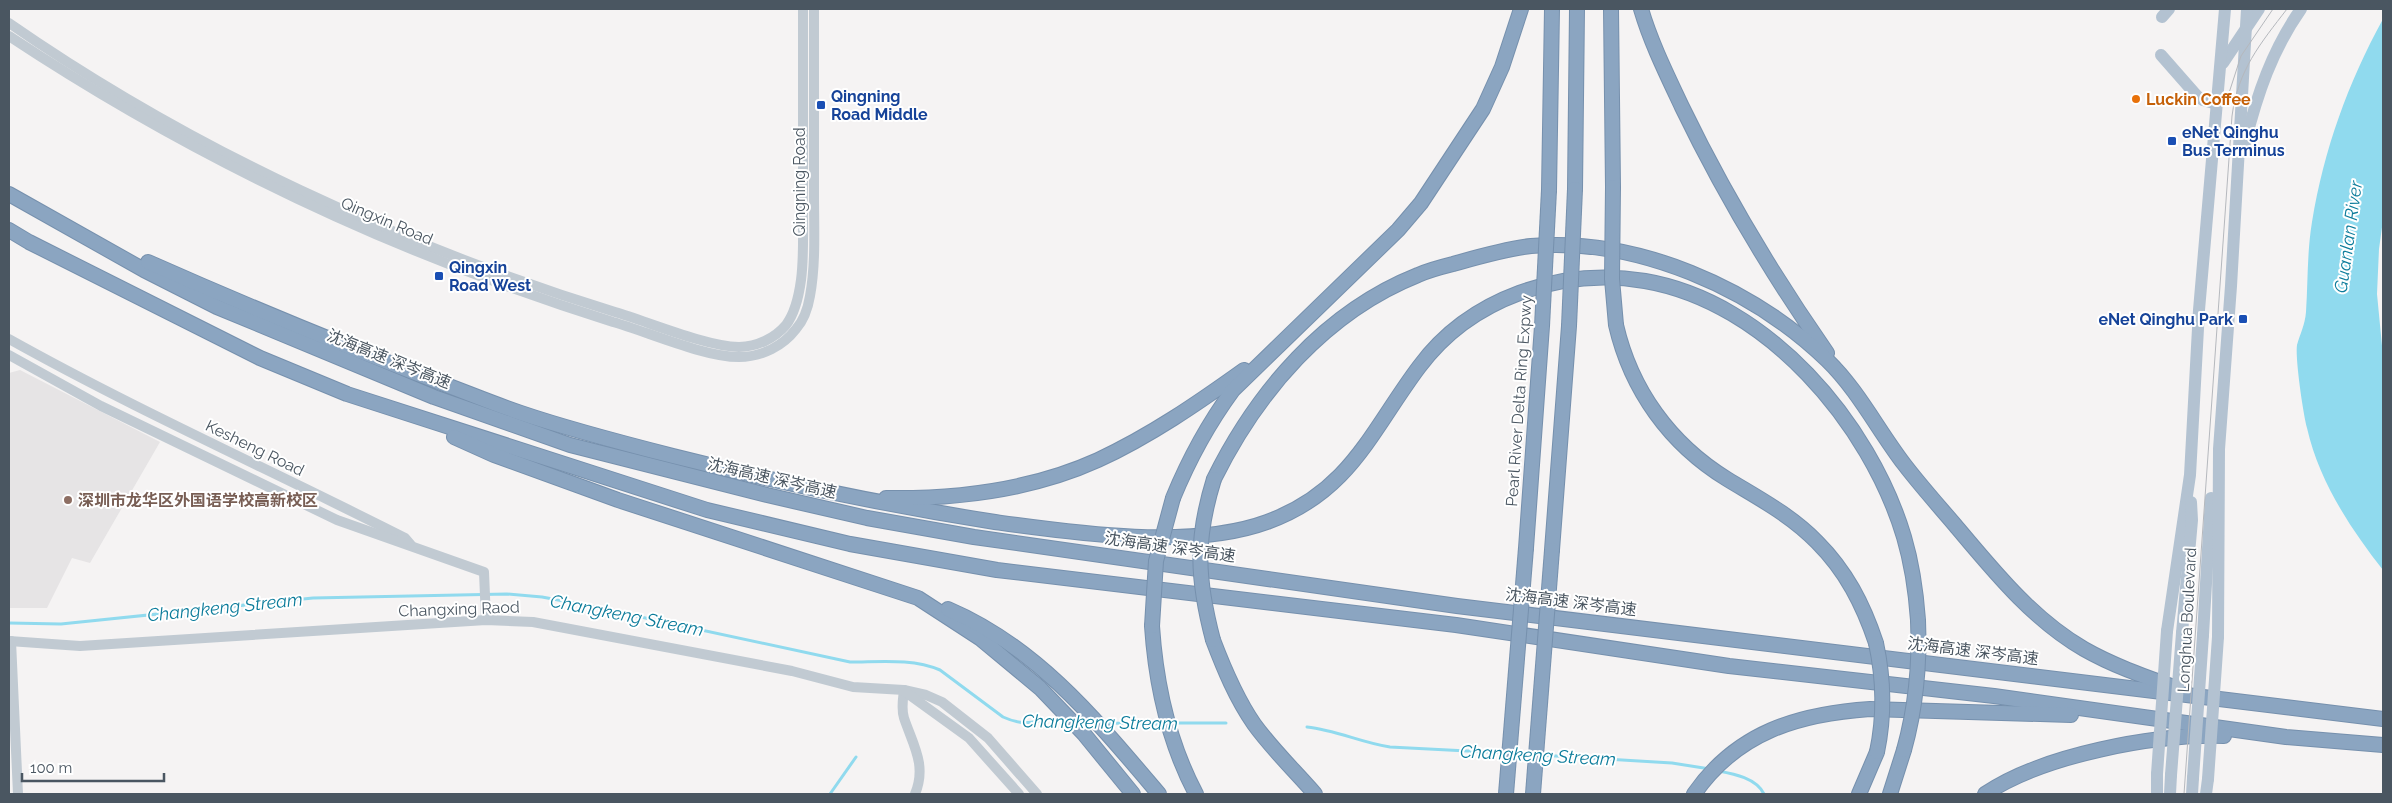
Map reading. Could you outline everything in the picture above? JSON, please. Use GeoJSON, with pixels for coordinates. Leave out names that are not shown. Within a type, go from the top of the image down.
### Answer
{"type":"FeatureCollection","features":[{"type":"Feature","properties":{"kind":"highway"},"geometry":{"type":"LineString","coordinates":[[1196,794],[1171,738],[1161,703],[1154,666],[1152,626],[1156,561],[1173,498],[1191,455],[1211,420],[1233,390],[1280,342],[1398,230],[1421,203],[1483,109],[1494,87],[1521,9]]}},
{"type":"Feature","properties":{"kind":"highway","name":"Pearl River Delta Ring Expwy"},"geometry":{"type":"LineString","coordinates":[[1506,794],[1542,326],[1549,190],[1552,9]]}},
{"type":"Feature","properties":{"kind":"highway"},"geometry":{"type":"LineString","coordinates":[[1533,794],[1569,326],[1575,189],[1577,9]]}},
{"type":"Feature","properties":{"kind":"highway"},"geometry":{"type":"LineString","coordinates":[[1611,9],[1612,279],[1616,325],[1636,384],[1656,415],[1687,450],[1706,466],[1794,521],[1817,541],[1851,583],[1866,613],[1876,643],[1881,664],[1884,701],[1877,752],[1858,794]]}},
{"type":"Feature","properties":{"kind":"highway"},"geometry":{"type":"LineString","coordinates":[[1641,9],[1650,39],[1732,205],[1793,304],[1904,465],[1976,550],[2020,599],[2055,629],[2083,648],[2128,671],[2175,688],[2238,701]]}},
{"type":"Feature","properties":{"kind":"highway","name":"沈海高速 深岑高速"},"geometry":{"type":"LineString","coordinates":[[9,194],[144,270],[218,306],[371,372],[505,424],[570,445],[670,472],[849,514],[974,537],[1457,606],[2377,718]]}},
{"type":"Feature","properties":{"kind":"highway"},"geometry":{"type":"LineString","coordinates":[[57,222],[260,312],[517,412],[591,435],[824,492],[902,508],[1043,529],[1164,536],[1215,535],[1240,531],[1291,513],[1332,485],[1363,452],[1403,390],[1434,348],[1454,329],[1480,311],[1508,297],[1562,281],[1619,278],[1669,286],[1693,295],[1749,325],[1782,350],[1810,377],[1842,415],[1868,456],[1896,514],[1911,563],[1918,620],[1919,673],[1911,725],[1890,794]]}},
{"type":"Feature","properties":{"kind":"highway"},"geometry":{"type":"LineString","coordinates":[[9,230],[29,242],[260,358],[538,472],[710,531],[918,598],[975,621],[1005,638],[1038,663],[1083,708],[1159,794]]}},
{"type":"Feature","properties":{"kind":"highway"},"geometry":{"type":"LineString","coordinates":[[1315,794],[1266,738],[1246,711],[1212,640],[1204,609],[1200,577],[1203,513],[1214,479],[1233,440],[1263,398],[1297,355],[1362,303],[1418,275],[1476,257],[1531,246],[1584,246],[1628,254],[1683,268],[1735,293],[1786,326],[1829,362],[1860,401]]}},
{"type":"Feature","properties":{"kind":"highway"},"geometry":{"type":"LineString","coordinates":[[824,492],[872,498],[923,499],[992,491],[1043,480],[1097,460],[1148,434],[1213,392],[1280,342]]}},
{"type":"Feature","properties":{"kind":"highway"},"geometry":{"type":"LineString","coordinates":[[346,394],[707,510],[850,544],[997,570],[1456,625],[1729,666],[1994,696],[2286,737],[2379,745]]}},
{"type":"Feature","properties":{"kind":"highway"},"geometry":{"type":"LineString","coordinates":[[918,598],[981,639],[1010,661],[1084,734],[1132,794]]}},
{"type":"Feature","properties":{"kind":"highway"},"geometry":{"type":"LineString","coordinates":[[1694,794],[1705,778],[1723,759],[1745,743],[1775,728],[1806,718],[1837,712],[1926,709],[2139,717]]}},
{"type":"Feature","properties":{"kind":"highway"},"geometry":{"type":"LineString","coordinates":[[1985,794],[2004,781],[2069,757],[2137,742],[2219,735],[2286,737]]}},
{"type":"Feature","properties":{"kind":"main road"},"geometry":{"type":"LineString","coordinates":[[2221,65],[2225,9]]}},
{"type":"Feature","properties":{"kind":"main road"},"geometry":{"type":"LineString","coordinates":[[2246,27],[2247,9]]}},
{"type":"Feature","properties":{"kind":"main road","name":"Longhua Boulevard"},"geometry":{"type":"LineString","coordinates":[[2156,794],[2167,631],[2190,475],[2200,310],[2221,65],[2259,9]]}},
{"type":"Feature","properties":{"kind":"main road","name":"Longhua Boulevard"},"geometry":{"type":"LineString","coordinates":[[2238,185],[2245,144],[2258,96],[2277,48],[2300,9]]}},
{"type":"Feature","properties":{"kind":"main road","name":"Longhua Boulevard"},"geometry":{"type":"LineString","coordinates":[[2206,794],[2218,637],[2219,449],[2238,185],[2246,27]]}},
{"type":"Feature","properties":{"kind":"main road"},"geometry":{"type":"LineString","coordinates":[[2161,55],[2197,96],[2217,104]]}},
{"type":"Feature","properties":{"kind":"main road","name":"Longhua Boulevard"},"geometry":{"type":"LineString","coordinates":[[2192,794],[2211,489],[2219,449]]}},
{"type":"Feature","properties":{"kind":"main road","name":"Longhua Boulevard"},"geometry":{"type":"LineString","coordinates":[[2170,794],[2192,520],[2190,475]]}},
{"type":"Feature","properties":{"kind":"street","name":"Qingning Road"},"geometry":{"type":"LineString","coordinates":[[777,333],[786,324],[792,313],[801,278],[803,9]]}},
{"type":"Feature","properties":{"kind":"street","name":"Qingning Road"},"geometry":{"type":"LineString","coordinates":[[780,344],[799,326],[805,314],[812,282],[814,9]]}},
{"type":"Feature","properties":{"kind":"street","name":"Qingxin Road"},"geometry":{"type":"LineString","coordinates":[[9,23],[97,79],[237,158],[317,196],[425,243],[558,294],[724,346],[738,347],[758,344],[777,333]]}},
{"type":"Feature","properties":{"kind":"street","name":"Qingxin Road"},"geometry":{"type":"LineString","coordinates":[[9,36],[92,88],[232,167],[386,238],[465,270],[554,303],[722,356],[750,357],[780,344]]}},
{"type":"Feature","properties":{"kind":"street","name":"Kesheng Road"},"geometry":{"type":"LineString","coordinates":[[10,342],[108,393],[370,520],[404,538],[412,545]]}},
{"type":"Feature","properties":{"kind":"street","name":"Kesheng Road"},"geometry":{"type":"LineString","coordinates":[[9,356],[101,406],[328,516],[403,545],[412,545]]}},
{"type":"Feature","properties":{"kind":"street"},"geometry":{"type":"LineString","coordinates":[[412,545],[484,572],[486,620]]}},
{"type":"Feature","properties":{"kind":"street","name":"Changxing Raod"},"geometry":{"type":"LineString","coordinates":[[10,641],[80,646],[486,620],[533,622],[799,673],[853,687],[904,690]]}},
{"type":"Feature","properties":{"kind":"street"},"geometry":{"type":"LineString","coordinates":[[10,641],[18,794]]}},
{"type":"Feature","properties":{"kind":"street"},"geometry":{"type":"LineString","coordinates":[[904,690],[904,718],[920,757],[921,775],[915,794]]}},
{"type":"Feature","properties":{"kind":"street"},"geometry":{"type":"LineString","coordinates":[[904,690],[969,738],[1019,794]]}},
{"type":"Feature","properties":{"kind":"street"},"geometry":{"type":"LineString","coordinates":[[904,690],[926,695],[942,702],[966,719],[993,742],[1037,794]]}},
{"type":"Feature","properties":{"kind":"shaded area","name":"深圳市龙华区外国语学校高新校区"},"geometry":{"type":"Polygon","coordinates":[[[20,370],[160,442],[90,563],[72,558],[47,608],[9,608],[9,373],[20,370]]]}},
{"type":"Feature","properties":{"kind":"water","name":"Guanlan River"},"geometry":{"type":"Polygon","coordinates":[[[2383,19],[2383,220],[2379,249],[2377,294],[2383,356],[2383,570],[2348,521],[2319,467],[2305,421],[2297,361],[2297,345],[2304,325],[2310,233],[2323,168],[2348,92],[2383,19]]]}},
{"type":"Feature","properties":{"kind":"waterway","name":"Changkeng Stream"},"geometry":{"type":"LineString","coordinates":[[9,623],[61,624],[313,598],[507,594],[542,597],[850,662],[907,662],[929,666],[940,670],[1003,717],[1027,723],[1063,718]]}},
{"type":"Feature","properties":{"kind":"waterway","name":"Changkeng Stream"},"geometry":{"type":"LineString","coordinates":[[1104,723],[1165,724]]}},
{"type":"Feature","properties":{"kind":"waterway","name":"Changkeng Stream"},"geometry":{"type":"LineString","coordinates":[[1171,723],[1226,723]]}},
{"type":"Feature","properties":{"kind":"waterway","name":"Changkeng Stream"},"geometry":{"type":"LineString","coordinates":[[1307,727],[1390,747],[1506,753]]}},
{"type":"Feature","properties":{"kind":"waterway","name":"Changkeng Stream"},"geometry":{"type":"LineString","coordinates":[[1514,754],[1533,755]]}},
{"type":"Feature","properties":{"kind":"waterway","name":"Changkeng Stream"},"geometry":{"type":"LineString","coordinates":[[1539,755],[1672,763],[1710,769]]}},
{"type":"Feature","properties":{"kind":"waterway"},"geometry":{"type":"LineString","coordinates":[[830,794],[856,757]]}},
{"type":"Feature","properties":{"kind":"waterway","name":"Changkeng Stream"},"geometry":{"type":"LineString","coordinates":[[1718,771],[1750,780],[1764,794]]}},
{"type":"Feature","properties":{"kind":"tram line"},"geometry":{"type":"LineString","coordinates":[[2228,96],[2241,56],[2273,9]]}},
{"type":"Feature","properties":{"kind":"tram line"},"geometry":{"type":"LineString","coordinates":[[2184,794],[2232,116],[2239,85],[2245,71],[2259,46],[2287,9]]}},
{"type":"Feature","properties":{"kind":"place","name":"Luckin Coffee"},"geometry":{"type":"Point","coordinates":[2136,99]}},
{"type":"Feature","properties":{"kind":"place","name":"Qingning Road Middle"},"geometry":{"type":"Point","coordinates":[821,105]}},
{"type":"Feature","properties":{"kind":"place","name":"eNet Qinghu Bus Terminus"},"geometry":{"type":"Point","coordinates":[2172,141]}},
{"type":"Feature","properties":{"kind":"place","name":"Qingxin Road West"},"geometry":{"type":"Point","coordinates":[439,276]}},
{"type":"Feature","properties":{"kind":"place","name":"eNet Qinghu Park"},"geometry":{"type":"Point","coordinates":[2243,319]}},
{"type":"Feature","properties":{"kind":"place","name":"深圳市龙华区外国语学校高新校区"},"geometry":{"type":"Point","coordinates":[68,500]}}]}
